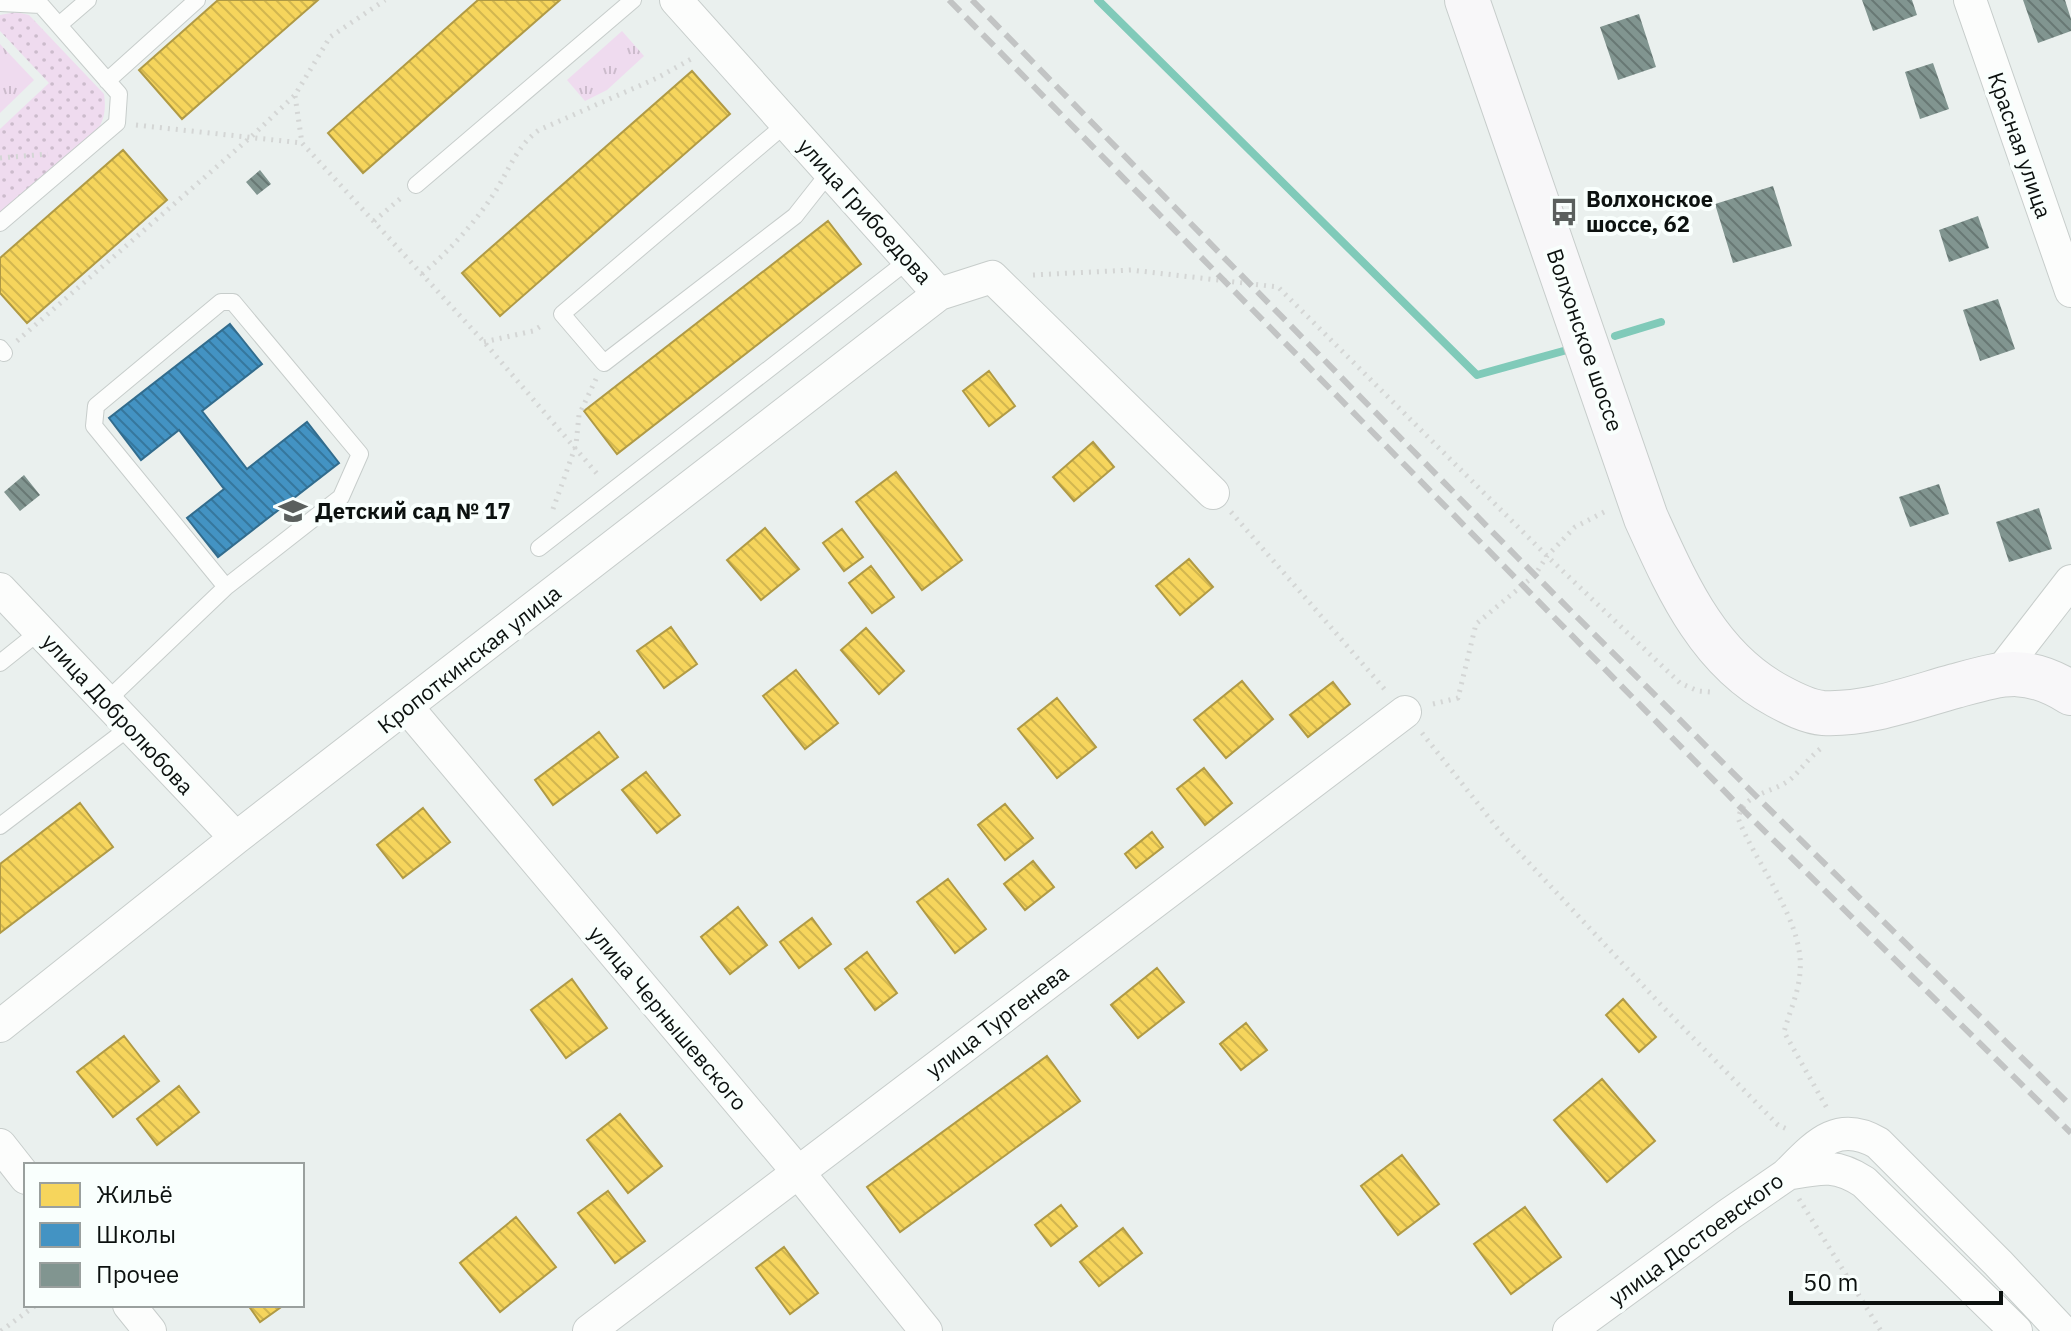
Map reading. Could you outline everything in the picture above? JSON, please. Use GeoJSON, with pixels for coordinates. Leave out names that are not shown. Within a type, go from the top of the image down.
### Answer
{"type":"FeatureCollection","features":[{"type":"Feature","properties":{"kind":"street","name":"улица Грибоедова"},"geometry":{"type":"LineString","coordinates":[[676,0],[939,294],[992,277]]}},
{"type":"Feature","properties":{"kind":"street","name":"Волхонское шоссе"},"geometry":{"type":"LineString","coordinates":[[1467,0],[1646,518],[1682,596],[1705,632],[1728,678],[1820,713],[1852,712],[1999,674],[2032,674],[2071,693]]}},
{"type":"Feature","properties":{"kind":"street","name":"Красная улица"},"geometry":{"type":"LineString","coordinates":[[1970,0],[2071,291]]}},
{"type":"Feature","properties":{"kind":"street"},"geometry":{"type":"LineString","coordinates":[[992,277],[1213,493]]}},
{"type":"Feature","properties":{"kind":"street","name":"Кропоткинская улица"},"geometry":{"type":"LineString","coordinates":[[0,1026],[236,838],[939,294]]}},
{"type":"Feature","properties":{"kind":"street"},"geometry":{"type":"LineString","coordinates":[[1999,674],[2071,581]]}},
{"type":"Feature","properties":{"kind":"street","name":"улица Добролюбова"},"geometry":{"type":"LineString","coordinates":[[0,589],[236,838]]}},
{"type":"Feature","properties":{"kind":"street","name":"улица Чернышевского"},"geometry":{"type":"LineString","coordinates":[[407,707],[798,1172],[926,1331]]}},
{"type":"Feature","properties":{"kind":"street","name":"улица Тургенева"},"geometry":{"type":"LineString","coordinates":[[589,1331],[1405,712]]}},
{"type":"Feature","properties":{"kind":"street"},"geometry":{"type":"LineString","coordinates":[[1825,1138],[1854,1132],[1878,1143],[2062,1331]]}},
{"type":"Feature","properties":{"kind":"street","name":"улица Достоевского"},"geometry":{"type":"LineString","coordinates":[[1569,1331],[1792,1184],[1825,1138]]}},
{"type":"Feature","properties":{"kind":"street"},"geometry":{"type":"LineString","coordinates":[[0,1145],[24,1175]]}},
{"type":"Feature","properties":{"kind":"street"},"geometry":{"type":"LineString","coordinates":[[1792,1184],[1828,1167],[1848,1172],[1864,1182],[2016,1331]]}},
{"type":"Feature","properties":{"kind":"street"},"geometry":{"type":"LineString","coordinates":[[131,1307],[150,1331]]}},
{"type":"Feature","properties":{"kind":"lane"},"geometry":{"type":"LineString","coordinates":[[59,25],[88,0]]}},
{"type":"Feature","properties":{"kind":"lane"},"geometry":{"type":"LineString","coordinates":[[107,81],[197,0]]}},
{"type":"Feature","properties":{"kind":"lane"},"geometry":{"type":"LineString","coordinates":[[416,185],[633,0]]}},
{"type":"Feature","properties":{"kind":"lane"},"geometry":{"type":"LineString","coordinates":[[0,223],[117,123],[119,94],[41,5],[4,2]]}},
{"type":"Feature","properties":{"kind":"lane"},"geometry":{"type":"LineString","coordinates":[[787,123],[562,314],[604,363],[795,216],[832,173]]}},
{"type":"Feature","properties":{"kind":"lane"},"geometry":{"type":"LineString","coordinates":[[539,548],[910,259]]}},
{"type":"Feature","properties":{"kind":"lane"},"geometry":{"type":"LineString","coordinates":[[0,826],[120,716],[118,690],[226,587],[341,497],[360,454],[233,302],[221,302],[96,406],[94,426],[226,587]]}},
{"type":"Feature","properties":{"kind":"lane"},"geometry":{"type":"LineString","coordinates":[[0,663],[40,631]]}},
{"type":"Feature","properties":{"kind":"path"},"geometry":{"type":"LineString","coordinates":[[2,350],[252,136],[295,95],[330,37],[385,0]]}},
{"type":"Feature","properties":{"kind":"path"},"geometry":{"type":"LineString","coordinates":[[422,274],[447,252],[494,195],[527,138],[657,78],[705,52]]}},
{"type":"Feature","properties":{"kind":"path"},"geometry":{"type":"LineString","coordinates":[[295,95],[302,143],[576,445],[611,491]]}},
{"type":"Feature","properties":{"kind":"path"},"geometry":{"type":"LineString","coordinates":[[117,123],[302,143]]}},
{"type":"Feature","properties":{"kind":"path"},"geometry":{"type":"LineString","coordinates":[[0,158],[84,150]]}},
{"type":"Feature","properties":{"kind":"path"},"geometry":{"type":"LineString","coordinates":[[374,221],[416,185]]}},
{"type":"Feature","properties":{"kind":"path"},"geometry":{"type":"LineString","coordinates":[[992,277],[1131,270],[1278,287],[1547,556],[1680,683],[1698,691],[1728,678]]}},
{"type":"Feature","properties":{"kind":"path"},"geometry":{"type":"LineString","coordinates":[[484,342],[533,331],[562,314]]}},
{"type":"Feature","properties":{"kind":"path"},"geometry":{"type":"LineString","coordinates":[[539,548],[576,445],[579,415],[604,363]]}},
{"type":"Feature","properties":{"kind":"path"},"geometry":{"type":"LineString","coordinates":[[1213,493],[1405,712],[1502,834],[1662,1006],[1778,1125],[1825,1138]]}},
{"type":"Feature","properties":{"kind":"path"},"geometry":{"type":"LineString","coordinates":[[1405,712],[1458,698],[1476,624],[1535,575],[1547,556],[1575,527],[1606,511]]}},
{"type":"Feature","properties":{"kind":"path"},"geometry":{"type":"LineString","coordinates":[[1825,1138],[1784,1032],[1801,972],[1797,945],[1786,912],[1738,818],[1741,808],[1755,795],[1791,779],[1802,764],[1830,741],[1848,739],[1854,731],[1852,712]]}},
{"type":"Feature","properties":{"kind":"path"},"geometry":{"type":"LineString","coordinates":[[1792,1184],[1805,1211],[1881,1331]]}},
{"type":"Feature","properties":{"kind":"path"},"geometry":{"type":"LineString","coordinates":[[1,1331],[33,1307]]}},
{"type":"Feature","properties":{"kind":"green space"},"geometry":{"type":"Polygon","coordinates":[[[16,12],[29,15],[104,94],[105,109],[97,131],[0,216],[0,129],[49,83],[0,31],[0,15],[16,12]]]}},
{"type":"Feature","properties":{"kind":"green space"},"geometry":{"type":"Polygon","coordinates":[[[622,31],[644,56],[607,90],[585,101],[567,80],[622,31]]]}},
{"type":"Feature","properties":{"kind":"green space"},"geometry":{"type":"Polygon","coordinates":[[[0,44],[34,80],[0,113],[0,44]]]}},
{"type":"Feature","properties":{"kind":"building: Жильё"},"geometry":{"type":"Polygon","coordinates":[[[218,0],[318,0],[182,119],[139,70],[218,0]]]}},
{"type":"Feature","properties":{"kind":"building: Жильё"},"geometry":{"type":"Polygon","coordinates":[[[478,0],[560,0],[363,173],[328,133],[478,0]]]}},
{"type":"Feature","properties":{"kind":"building: Жильё"},"geometry":{"type":"Polygon","coordinates":[[[692,71],[730,114],[500,316],[462,273],[692,71]]]}},
{"type":"Feature","properties":{"kind":"building: Жильё"},"geometry":{"type":"Polygon","coordinates":[[[123,150],[167,200],[27,323],[0,293],[0,258],[123,150]]]}},
{"type":"Feature","properties":{"kind":"building: Жильё"},"geometry":{"type":"Polygon","coordinates":[[[828,221],[861,264],[617,454],[584,411],[828,221]]]}},
{"type":"Feature","properties":{"kind":"building: Жильё"},"geometry":{"type":"Polygon","coordinates":[[[989,371],[1015,406],[989,426],[963,391],[989,371]]]}},
{"type":"Feature","properties":{"kind":"building: Жильё"},"geometry":{"type":"Polygon","coordinates":[[[1093,442],[1114,467],[1074,501],[1053,477],[1093,442]]]}},
{"type":"Feature","properties":{"kind":"building: Жильё"},"geometry":{"type":"Polygon","coordinates":[[[896,472],[962,560],[922,590],[856,502],[896,472]]]}},
{"type":"Feature","properties":{"kind":"building: Жильё"},"geometry":{"type":"Polygon","coordinates":[[[765,528],[799,569],[761,600],[727,560],[765,528]]]}},
{"type":"Feature","properties":{"kind":"building: Жильё"},"geometry":{"type":"Polygon","coordinates":[[[842,529],[863,557],[844,571],[823,543],[842,529]]]}},
{"type":"Feature","properties":{"kind":"building: Жильё"},"geometry":{"type":"Polygon","coordinates":[[[1189,559],[1213,587],[1180,615],[1156,586],[1189,559]]]}},
{"type":"Feature","properties":{"kind":"building: Жильё"},"geometry":{"type":"Polygon","coordinates":[[[871,566],[894,597],[872,613],[849,583],[871,566]]]}},
{"type":"Feature","properties":{"kind":"building: Жильё"},"geometry":{"type":"Polygon","coordinates":[[[671,627],[697,664],[664,688],[637,651],[671,627]]]}},
{"type":"Feature","properties":{"kind":"building: Жильё"},"geometry":{"type":"Polygon","coordinates":[[[866,628],[904,671],[879,694],[841,650],[866,628]]]}},
{"type":"Feature","properties":{"kind":"building: Жильё"},"geometry":{"type":"Polygon","coordinates":[[[796,670],[838,723],[805,749],[763,696],[796,670]]]}},
{"type":"Feature","properties":{"kind":"building: Жильё"},"geometry":{"type":"Polygon","coordinates":[[[1242,681],[1273,719],[1226,758],[1194,720],[1242,681]]]}},
{"type":"Feature","properties":{"kind":"building: Жильё"},"geometry":{"type":"Polygon","coordinates":[[[1333,682],[1350,704],[1308,737],[1290,715],[1333,682]]]}},
{"type":"Feature","properties":{"kind":"building: Жильё"},"geometry":{"type":"Polygon","coordinates":[[[1057,698],[1096,747],[1057,778],[1018,729],[1057,698]]]}},
{"type":"Feature","properties":{"kind":"building: Жильё"},"geometry":{"type":"Polygon","coordinates":[[[599,732],[618,757],[553,805],[535,780],[599,732]]]}},
{"type":"Feature","properties":{"kind":"building: Жильё"},"geometry":{"type":"Polygon","coordinates":[[[1204,768],[1232,803],[1205,825],[1177,789],[1204,768]]]}},
{"type":"Feature","properties":{"kind":"building: Жильё"},"geometry":{"type":"Polygon","coordinates":[[[646,772],[680,815],[657,833],[622,790],[646,772]]]}},
{"type":"Feature","properties":{"kind":"building: Жильё"},"geometry":{"type":"Polygon","coordinates":[[[80,803],[113,847],[0,933],[0,864],[80,803]]]}},
{"type":"Feature","properties":{"kind":"building: Жильё"},"geometry":{"type":"Polygon","coordinates":[[[1005,804],[1033,838],[1005,860],[978,825],[1005,804]]]}},
{"type":"Feature","properties":{"kind":"building: Жильё"},"geometry":{"type":"Polygon","coordinates":[[[423,808],[450,842],[403,878],[377,845],[423,808]]]}},
{"type":"Feature","properties":{"kind":"building: Жильё"},"geometry":{"type":"Polygon","coordinates":[[[1152,832],[1163,847],[1136,868],[1125,854],[1152,832]]]}},
{"type":"Feature","properties":{"kind":"building: Жильё"},"geometry":{"type":"Polygon","coordinates":[[[1033,861],[1054,887],[1025,910],[1004,884],[1033,861]]]}},
{"type":"Feature","properties":{"kind":"building: Жильё"},"geometry":{"type":"Polygon","coordinates":[[[948,879],[986,929],[955,953],[917,902],[948,879]]]}},
{"type":"Feature","properties":{"kind":"building: Жильё"},"geometry":{"type":"Polygon","coordinates":[[[738,907],[767,945],[730,974],[701,937],[738,907]]]}},
{"type":"Feature","properties":{"kind":"building: Жильё"},"geometry":{"type":"Polygon","coordinates":[[[812,918],[831,944],[799,968],[780,942],[812,918]]]}},
{"type":"Feature","properties":{"kind":"building: Жильё"},"geometry":{"type":"Polygon","coordinates":[[[867,952],[897,993],[875,1010],[845,969],[867,952]]]}},
{"type":"Feature","properties":{"kind":"building: Жильё"},"geometry":{"type":"Polygon","coordinates":[[[1157,968],[1184,1002],[1138,1038],[1111,1005],[1157,968]]]}},
{"type":"Feature","properties":{"kind":"building: Жильё"},"geometry":{"type":"Polygon","coordinates":[[[572,979],[607,1028],[566,1058],[531,1010],[572,979]]]}},
{"type":"Feature","properties":{"kind":"building: Жильё"},"geometry":{"type":"Polygon","coordinates":[[[1623,999],[1656,1037],[1639,1052],[1606,1015],[1623,999]]]}},
{"type":"Feature","properties":{"kind":"building: Жильё"},"geometry":{"type":"Polygon","coordinates":[[[1246,1023],[1267,1050],[1241,1070],[1220,1044],[1246,1023]]]}},
{"type":"Feature","properties":{"kind":"building: Жильё"},"geometry":{"type":"Polygon","coordinates":[[[124,1036],[159,1081],[113,1117],[77,1072],[124,1036]]]}},
{"type":"Feature","properties":{"kind":"building: Жильё"},"geometry":{"type":"Polygon","coordinates":[[[1047,1056],[1080,1101],[900,1232],[867,1187],[1047,1056]]]}},
{"type":"Feature","properties":{"kind":"building: Жильё"},"geometry":{"type":"Polygon","coordinates":[[[1602,1079],[1655,1141],[1607,1182],[1554,1120],[1602,1079]]]}},
{"type":"Feature","properties":{"kind":"building: Жильё"},"geometry":{"type":"Polygon","coordinates":[[[179,1086],[199,1112],[157,1145],[137,1119],[179,1086]]]}},
{"type":"Feature","properties":{"kind":"building: Жильё"},"geometry":{"type":"Polygon","coordinates":[[[620,1114],[662,1166],[628,1193],[587,1140],[620,1114]]]}},
{"type":"Feature","properties":{"kind":"building: Жильё"},"geometry":{"type":"Polygon","coordinates":[[[1402,1155],[1439,1204],[1398,1235],[1361,1186],[1402,1155]]]}},
{"type":"Feature","properties":{"kind":"building: Жильё"},"geometry":{"type":"Polygon","coordinates":[[[608,1191],[645,1241],[615,1263],[578,1213],[608,1191]]]}},
{"type":"Feature","properties":{"kind":"building: Жильё"},"geometry":{"type":"Polygon","coordinates":[[[1061,1205],[1077,1226],[1051,1246],[1035,1225],[1061,1205]]]}},
{"type":"Feature","properties":{"kind":"building: Жильё"},"geometry":{"type":"Polygon","coordinates":[[[1525,1207],[1561,1257],[1511,1294],[1474,1244],[1525,1207]]]}},
{"type":"Feature","properties":{"kind":"building: Жильё"},"geometry":{"type":"Polygon","coordinates":[[[516,1217],[556,1267],[500,1312],[460,1263],[516,1217]]]}},
{"type":"Feature","properties":{"kind":"building: Жильё"},"geometry":{"type":"Polygon","coordinates":[[[1123,1228],[1142,1253],[1099,1286],[1080,1262],[1123,1228]]]}},
{"type":"Feature","properties":{"kind":"building: Жильё"},"geometry":{"type":"Polygon","coordinates":[[[784,1247],[818,1293],[790,1314],[756,1268],[784,1247]]]}},
{"type":"Feature","properties":{"kind":"building: Жильё"},"geometry":{"type":"Polygon","coordinates":[[[249,1307],[281,1307],[260,1322],[249,1307]]]}},
{"type":"Feature","properties":{"kind":"building: Школы"},"geometry":{"type":"Polygon","coordinates":[[[230,324],[262,364],[202,411],[247,469],[307,422],[339,463],[218,557],[187,518],[224,489],[179,430],[141,460],[109,418],[230,324]]]}},
{"type":"Feature","properties":{"kind":"building: Прочее"},"geometry":{"type":"Polygon","coordinates":[[[1862,0],[1912,0],[1917,15],[1873,31],[1862,0]]]}},
{"type":"Feature","properties":{"kind":"building: Прочее"},"geometry":{"type":"Polygon","coordinates":[[[2023,0],[2065,0],[2071,31],[2038,43],[2023,0]]]}},
{"type":"Feature","properties":{"kind":"building: Прочее"},"geometry":{"type":"Polygon","coordinates":[[[1639,14],[1656,67],[1618,80],[1600,27],[1639,14]]]}},
{"type":"Feature","properties":{"kind":"building: Прочее"},"geometry":{"type":"Polygon","coordinates":[[[1933,63],[1949,109],[1920,119],[1905,72],[1933,63]]]}},
{"type":"Feature","properties":{"kind":"building: Прочее"},"geometry":{"type":"Polygon","coordinates":[[[260,170],[271,184],[257,195],[246,182],[260,170]]]}},
{"type":"Feature","properties":{"kind":"building: Прочее"},"geometry":{"type":"Polygon","coordinates":[[[1773,186],[1792,246],[1733,263],[1715,204],[1773,186]]]}},
{"type":"Feature","properties":{"kind":"building: Прочее"},"geometry":{"type":"Polygon","coordinates":[[[1978,216],[1989,248],[1949,262],[1939,230],[1978,216]]]}},
{"type":"Feature","properties":{"kind":"building: Прочее"},"geometry":{"type":"Polygon","coordinates":[[[1998,299],[2015,349],[1980,361],[1963,310],[1998,299]]]}},
{"type":"Feature","properties":{"kind":"building: Прочее"},"geometry":{"type":"Polygon","coordinates":[[[24,475],[40,495],[20,511],[4,492],[24,475]]]}},
{"type":"Feature","properties":{"kind":"building: Прочее"},"geometry":{"type":"Polygon","coordinates":[[[1939,484],[1949,514],[1910,527],[1899,497],[1939,484]]]}},
{"type":"Feature","properties":{"kind":"building: Прочее"},"geometry":{"type":"Polygon","coordinates":[[[2039,508],[2052,549],[2009,562],[1996,522],[2039,508]]]}},
{"type":"Feature","properties":{"kind":"waterway"},"geometry":{"type":"LineString","coordinates":[[1098,0],[1477,375],[1567,350]]}},
{"type":"Feature","properties":{"kind":"waterway"},"geometry":{"type":"LineString","coordinates":[[1615,336],[1661,322]]}},
{"type":"Feature","properties":{"kind":"railway"},"geometry":{"type":"LineString","coordinates":[[949,0],[1741,808],[2071,1133]]}},
{"type":"Feature","properties":{"kind":"railway"},"geometry":{"type":"LineString","coordinates":[[972,0],[1517,557],[2071,1106]]}},
{"type":"Feature","properties":{"kind":"place","name":"Волхонское шоссе, 62"},"geometry":{"type":"Point","coordinates":[1564,212]}},
{"type":"Feature","properties":{"kind":"place","name":"Детский сад № 17"},"geometry":{"type":"Point","coordinates":[293,511]}}]}
